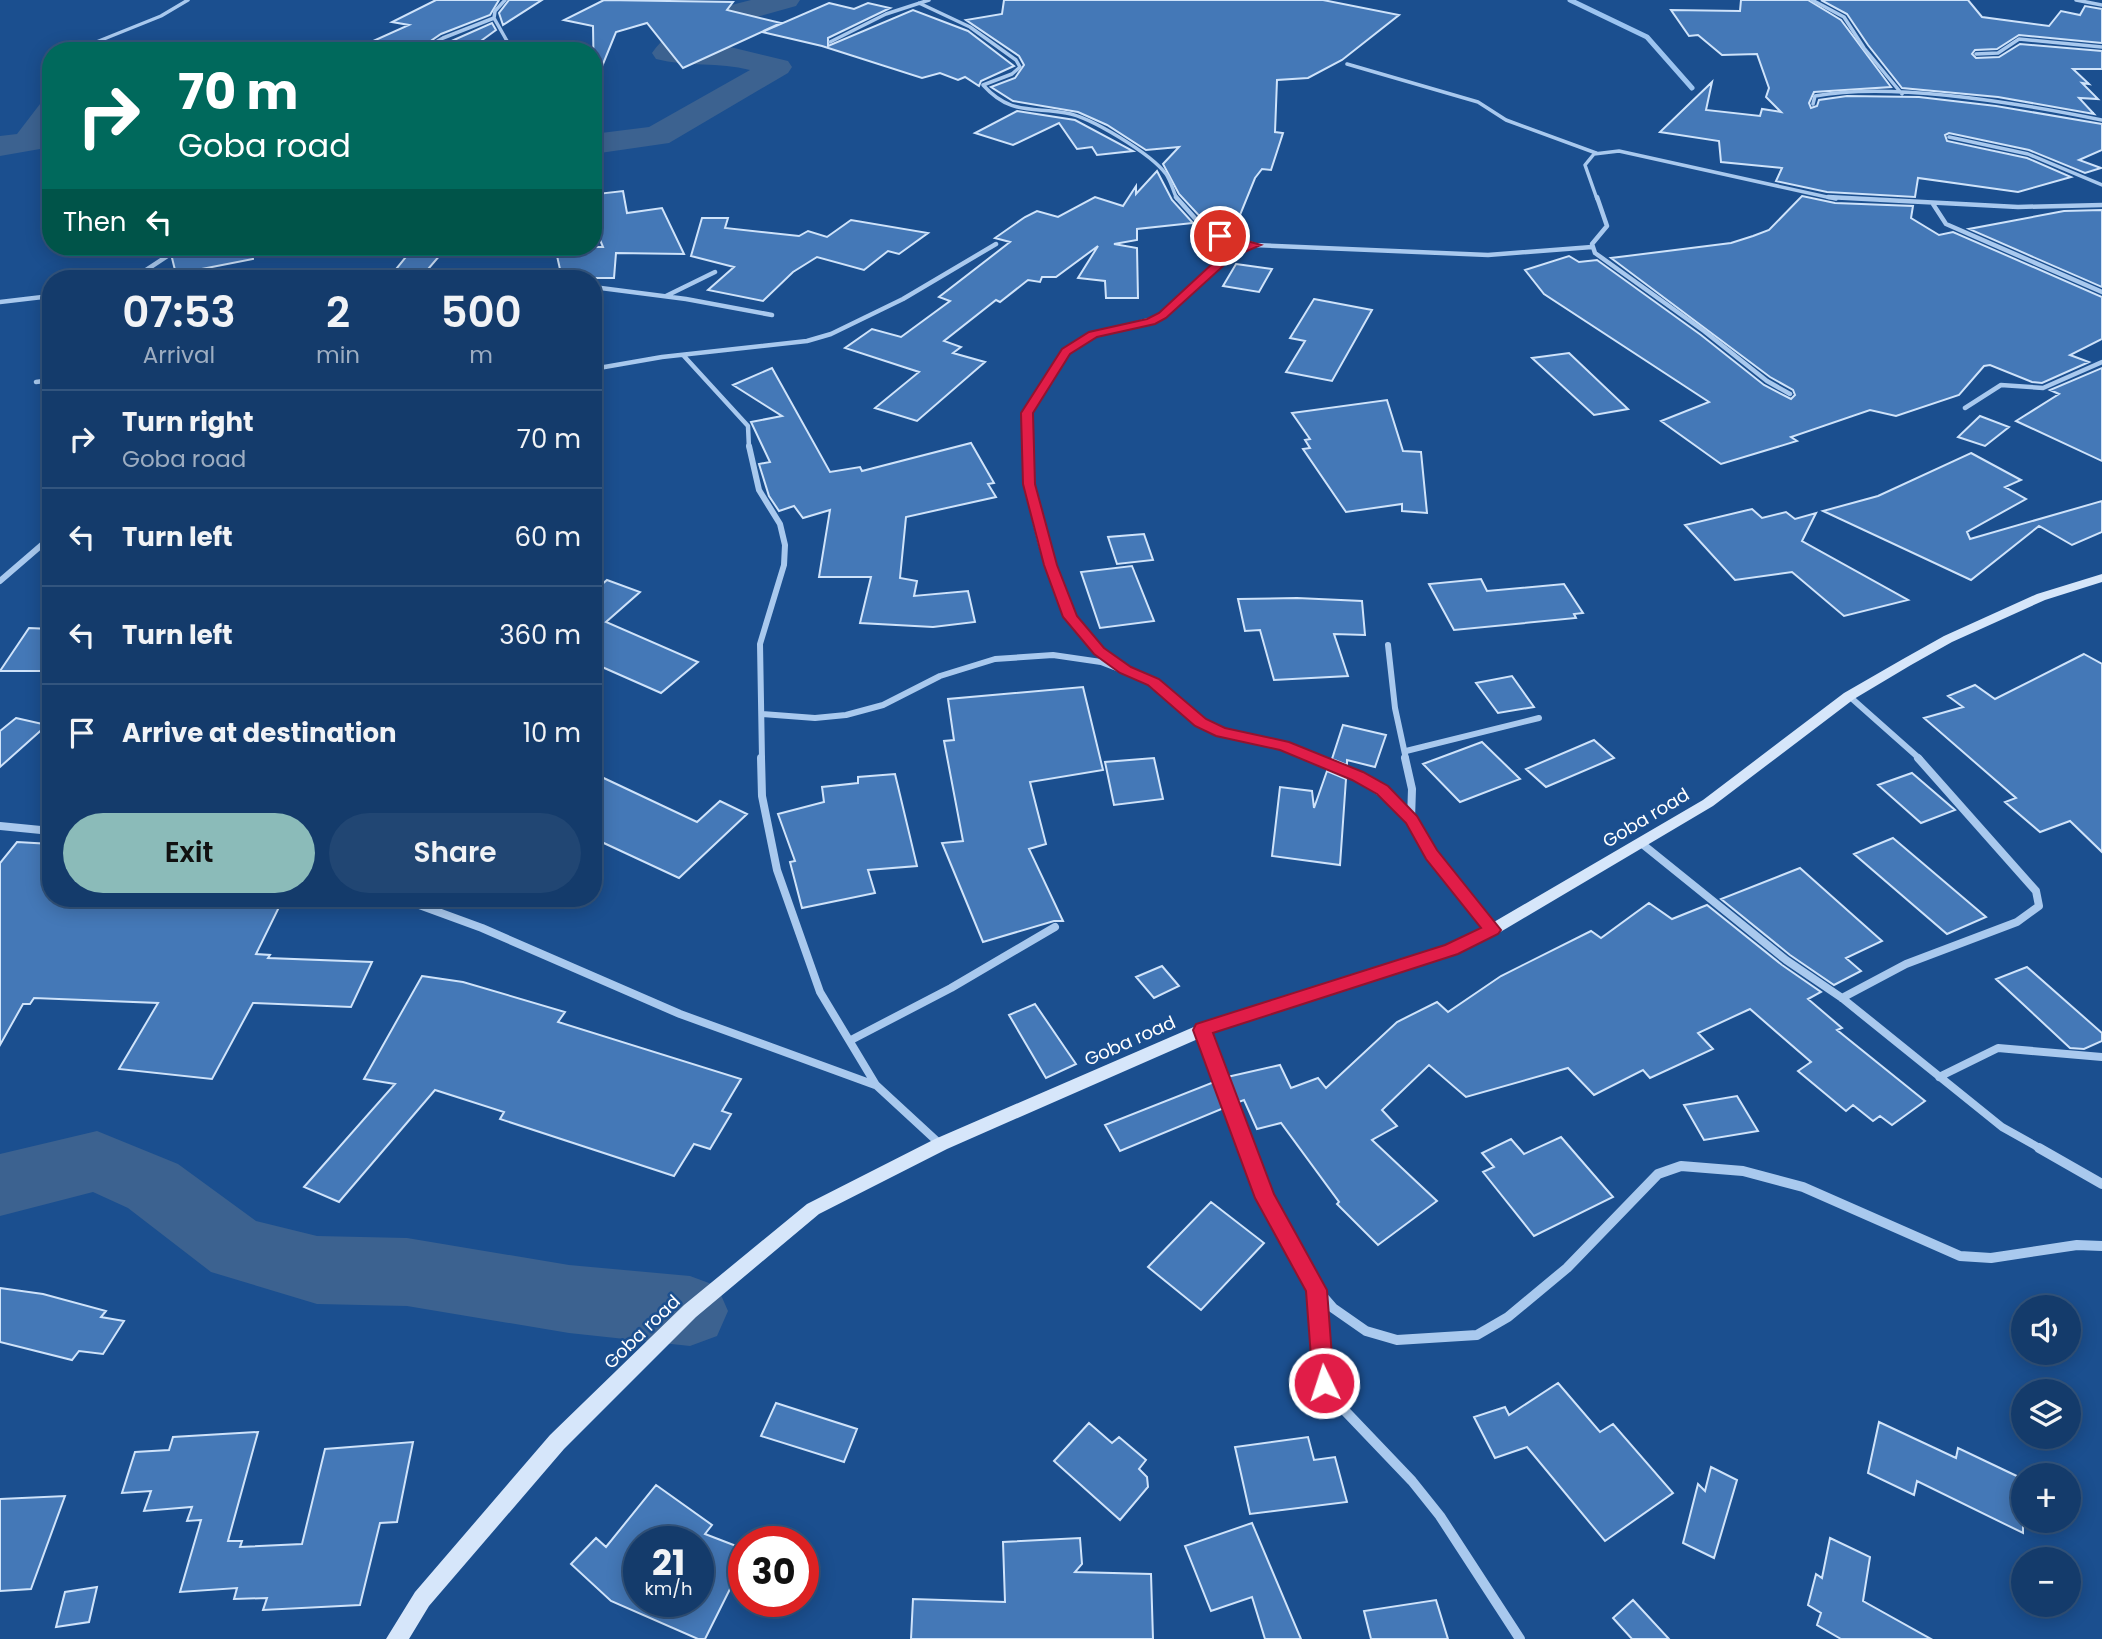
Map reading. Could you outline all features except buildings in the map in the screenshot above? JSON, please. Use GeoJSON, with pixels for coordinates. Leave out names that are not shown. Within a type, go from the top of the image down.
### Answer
{"type":"FeatureCollection","features":[{"type":"Feature","properties":{"kind":"main road","name":"Goba road"},"geometry":{"type":"LineString","coordinates":[[397,1639],[422,1599],[557,1442],[690,1311],[813,1209],[941,1144],[1202,1030],[1451,949],[1492,930],[1708,803],[1849,696],[1948,639],[2041,597],[2102,578]]}},
{"type":"Feature","properties":{"kind":"street"},"geometry":{"type":"LineString","coordinates":[[96,42],[161,16],[188,0]]}},
{"type":"Feature","properties":{"kind":"street"},"geometry":{"type":"LineString","coordinates":[[505,0],[495,11],[494,18],[509,42]]}},
{"type":"Feature","properties":{"kind":"street"},"geometry":{"type":"LineString","coordinates":[[830,42],[886,14],[929,0]]}},
{"type":"Feature","properties":{"kind":"street"},"geometry":{"type":"LineString","coordinates":[[1812,0],[1844,16],[1864,48],[1902,94]]}},
{"type":"Feature","properties":{"kind":"street"},"geometry":{"type":"LineString","coordinates":[[2076,0],[2102,5]]}},
{"type":"Feature","properties":{"kind":"street"},"geometry":{"type":"LineString","coordinates":[[919,4],[970,27],[1016,60],[1020,67],[1014,73],[983,87],[1004,104],[1014,110],[1070,114],[1093,123],[1163,170],[1169,177],[1177,202],[1210,232],[1255,245],[1488,255],[1592,247]]}},
{"type":"Feature","properties":{"kind":"street"},"geometry":{"type":"LineString","coordinates":[[436,42],[494,18]]}},
{"type":"Feature","properties":{"kind":"street"},"geometry":{"type":"LineString","coordinates":[[1976,54],[1998,52],[2018,39],[2102,47]]}},
{"type":"Feature","properties":{"kind":"street"},"geometry":{"type":"LineString","coordinates":[[1347,64],[1468,99],[1506,120],[1596,153],[1619,151],[1640,154],[1813,196],[2018,207],[2102,205]]}},
{"type":"Feature","properties":{"kind":"street"},"geometry":{"type":"LineString","coordinates":[[1813,104],[1815,96],[1829,92],[1902,94],[2050,111],[2102,120]]}},
{"type":"Feature","properties":{"kind":"street"},"geometry":{"type":"LineString","coordinates":[[1950,137],[1985,141],[2012,149],[2053,163],[2102,185]]}},
{"type":"Feature","properties":{"kind":"street"},"geometry":{"type":"LineString","coordinates":[[1592,247],[1607,226],[1585,166],[1587,159],[1596,153]]}},
{"type":"Feature","properties":{"kind":"street"},"geometry":{"type":"LineString","coordinates":[[1933,204],[1947,224],[2102,292]]}},
{"type":"Feature","properties":{"kind":"street"},"geometry":{"type":"LineString","coordinates":[[602,368],[807,341],[831,334],[903,299],[996,244]]}},
{"type":"Feature","properties":{"kind":"street"},"geometry":{"type":"LineString","coordinates":[[1126,670],[1099,651],[1070,617],[1051,565],[1029,484],[1027,413],[1066,352],[1077,342],[1093,334],[1163,316],[1229,255],[1255,245]]}},
{"type":"Feature","properties":{"kind":"street"},"geometry":{"type":"LineString","coordinates":[[1592,247],[1603,260],[1704,331],[1767,381],[1790,394]]}},
{"type":"Feature","properties":{"kind":"street"},"geometry":{"type":"LineString","coordinates":[[146,270],[167,256]]}},
{"type":"Feature","properties":{"kind":"street"},"geometry":{"type":"LineString","coordinates":[[665,296],[715,272]]}},
{"type":"Feature","properties":{"kind":"street"},"geometry":{"type":"LineString","coordinates":[[602,287],[772,315]]}},
{"type":"Feature","properties":{"kind":"street"},"geometry":{"type":"LineString","coordinates":[[0,302],[42,297]]}},
{"type":"Feature","properties":{"kind":"street"},"geometry":{"type":"LineString","coordinates":[[683,355],[748,426],[750,456],[759,490],[780,524],[785,545],[784,565],[760,644],[762,796],[777,870],[807,948],[820,992],[876,1085],[941,1144]]}},
{"type":"Feature","properties":{"kind":"street"},"geometry":{"type":"LineString","coordinates":[[1965,408],[2001,385],[2043,388],[2055,386],[2102,362]]}},
{"type":"Feature","properties":{"kind":"street"},"geometry":{"type":"LineString","coordinates":[[37,382],[42,381]]}},
{"type":"Feature","properties":{"kind":"street"},"geometry":{"type":"LineString","coordinates":[[0,582],[42,545]]}},
{"type":"Feature","properties":{"kind":"street"},"geometry":{"type":"LineString","coordinates":[[1388,645],[1395,708],[1412,789],[1411,820]]}},
{"type":"Feature","properties":{"kind":"street"},"geometry":{"type":"LineString","coordinates":[[762,714],[815,718],[866,711],[940,676],[976,664],[1015,657],[1081,658],[1126,670],[1153,682],[1200,722],[1221,732],[1284,746],[1358,776],[1382,790],[1411,820],[1432,854],[1492,930]]}},
{"type":"Feature","properties":{"kind":"street"},"geometry":{"type":"LineString","coordinates":[[1842,998],[1906,964],[2017,922],[2039,906],[2036,891],[1909,747],[1849,696]]}},
{"type":"Feature","properties":{"kind":"street"},"geometry":{"type":"LineString","coordinates":[[1406,751],[1539,718]]}},
{"type":"Feature","properties":{"kind":"street"},"geometry":{"type":"LineString","coordinates":[[0,825],[42,830]]}},
{"type":"Feature","properties":{"kind":"street"},"geometry":{"type":"LineString","coordinates":[[1642,843],[1786,960],[1842,998],[2002,1127],[2102,1184]]}},
{"type":"Feature","properties":{"kind":"street"},"geometry":{"type":"LineString","coordinates":[[428,907],[457,916],[550,960],[716,1030],[876,1085]]}},
{"type":"Feature","properties":{"kind":"street"},"geometry":{"type":"LineString","coordinates":[[851,1040],[951,988],[1055,927]]}},
{"type":"Feature","properties":{"kind":"street"},"geometry":{"type":"LineString","coordinates":[[1202,1030],[1265,1198],[1317,1290],[1333,1308],[1366,1331],[1397,1340],[1477,1335],[1508,1317],[1567,1268],[1658,1174],[1681,1167],[1743,1171],[1803,1187],[1960,1256],[1991,1258],[2077,1245],[2102,1246]]}},
{"type":"Feature","properties":{"kind":"street"},"geometry":{"type":"LineString","coordinates":[[1939,1077],[1998,1048],[2102,1057]]}},
{"type":"Feature","properties":{"kind":"street"},"geometry":{"type":"LineString","coordinates":[[1317,1290],[1322,1375],[1327,1392],[1412,1481],[1440,1516],[1520,1639]]}},
{"type":"Feature","properties":{"kind":"waterway"},"geometry":{"type":"LineString","coordinates":[[602,143],[657,136],[777,67],[726,55],[667,53],[678,42],[706,24],[738,12],[786,0]]}},
{"type":"Feature","properties":{"kind":"waterway"},"geometry":{"type":"LineString","coordinates":[[1570,0],[1647,37],[1692,88]]}},
{"type":"Feature","properties":{"kind":"waterway"},"geometry":{"type":"LineString","coordinates":[[0,146],[28,142],[42,123]]}},
{"type":"Feature","properties":{"kind":"waterway"},"geometry":{"type":"LineString","coordinates":[[0,1185],[97,1161],[153,1186],[237,1249],[317,1270],[407,1272],[569,1299],[690,1311]]}},
{"type":"Feature","properties":{"kind":"route"},"geometry":{"type":"LineString","coordinates":[[1220,236],[1255,245],[1229,255],[1163,316],[1093,334],[1077,342],[1066,352],[1027,413],[1029,484],[1051,565],[1070,617],[1099,651],[1126,670],[1153,682],[1200,722],[1221,732],[1284,746],[1358,776],[1382,790],[1411,820],[1432,854],[1492,930],[1451,949],[1202,1030],[1265,1198],[1317,1290],[1324,1383]]}}]}
